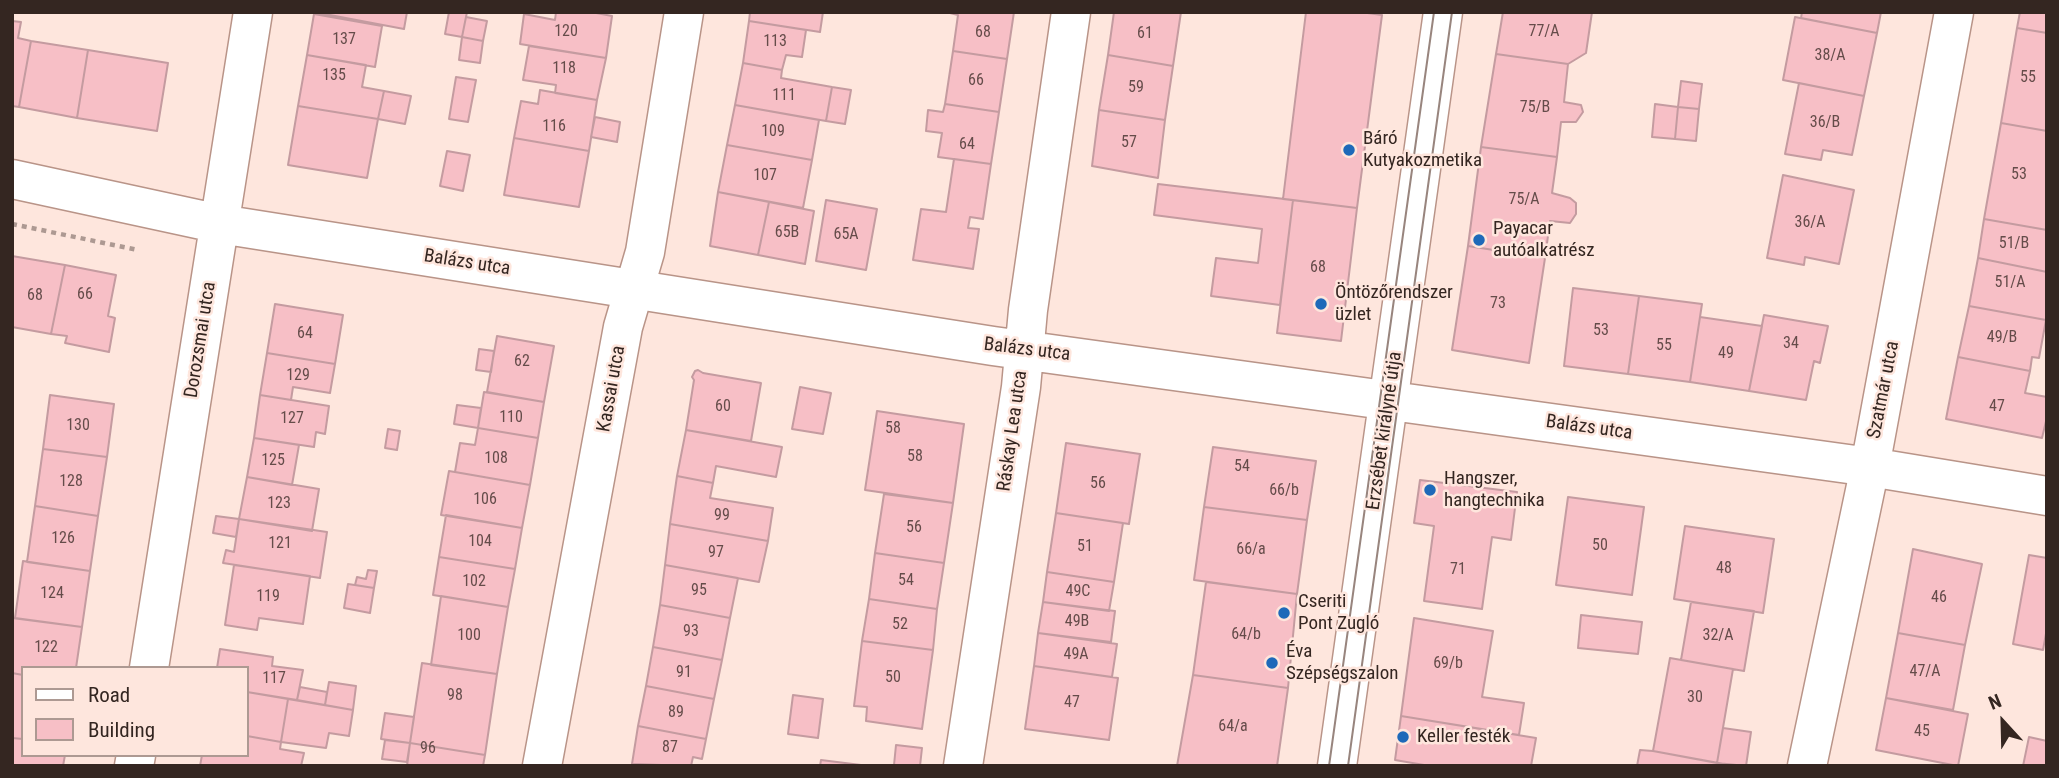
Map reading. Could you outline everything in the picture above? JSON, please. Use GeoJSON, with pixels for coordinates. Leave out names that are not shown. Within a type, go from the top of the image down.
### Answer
{"type":"FeatureCollection","features":[{"type":"Feature","properties":{"kind":"street","name":"Dorozsmai utca"},"geometry":{"type":"LineString","coordinates":[[149,666],[253,12]]}},
{"type":"Feature","properties":{"kind":"street","name":"Kassai utca"},"geometry":{"type":"LineString","coordinates":[[542,766],[623,327],[645,252],[684,12]]}},
{"type":"Feature","properties":{"kind":"street","name":"Ráskay Lea utca"},"geometry":{"type":"LineString","coordinates":[[963,766],[1021,387],[1024,348],[1071,12]]}},
{"type":"Feature","properties":{"kind":"street","name":"Erzsébet királyné útja"},"geometry":{"type":"LineString","coordinates":[[1337,766],[1443,12]]}},
{"type":"Feature","properties":{"kind":"street","name":"Szatmár utca"},"geometry":{"type":"LineString","coordinates":[[1807,766],[1870,467],[1954,12]]}},
{"type":"Feature","properties":{"kind":"street","name":"Balázs utca"},"geometry":{"type":"LineString","coordinates":[[12,179],[220,224],[993,346],[1024,348],[1304,390],[1870,467],[2047,496]]}},
{"type":"Feature","properties":{"kind":"building"},"geometry":{"type":"Polygon","coordinates":[[[314,12],[407,12],[404,29],[314,12]]]}},
{"type":"Feature","properties":{"kind":"building"},"geometry":{"type":"Polygon","coordinates":[[[449,12],[467,12],[462,37],[445,34],[449,12]]]}},
{"type":"Feature","properties":{"kind":"building"},"geometry":{"type":"Polygon","coordinates":[[[556,12],[591,12],[612,16],[606,58],[520,44],[524,14],[555,20],[556,12]]]}},
{"type":"Feature","properties":{"kind":"building"},"geometry":{"type":"Polygon","coordinates":[[[750,12],[823,12],[820,32],[749,21],[750,12]]]}},
{"type":"Feature","properties":{"kind":"building"},"geometry":{"type":"Polygon","coordinates":[[[946,12],[1014,12],[1007,59],[953,51],[958,15],[946,12]]]}},
{"type":"Feature","properties":{"kind":"building"},"geometry":{"type":"Polygon","coordinates":[[[1114,12],[1181,12],[1173,66],[1108,55],[1114,12]]]}},
{"type":"Feature","properties":{"kind":"building"},"geometry":{"type":"Polygon","coordinates":[[[1306,12],[1360,12],[1382,15],[1357,208],[1283,199],[1306,12]]]}},
{"type":"Feature","properties":{"kind":"building"},"geometry":{"type":"Polygon","coordinates":[[[1503,12],[1592,12],[1586,53],[1568,64],[1496,54],[1503,12]]]}},
{"type":"Feature","properties":{"kind":"building"},"geometry":{"type":"Polygon","coordinates":[[[1802,12],[1881,12],[1877,33],[1801,18],[1802,12]]]}},
{"type":"Feature","properties":{"kind":"building"},"geometry":{"type":"Polygon","coordinates":[[[2020,12],[2047,12],[2047,33],[2017,28],[2020,12]]]}},
{"type":"Feature","properties":{"kind":"building"},"geometry":{"type":"Polygon","coordinates":[[[314,14],[382,26],[375,67],[307,55],[314,14]]]}},
{"type":"Feature","properties":{"kind":"building"},"geometry":{"type":"Polygon","coordinates":[[[466,17],[487,21],[483,41],[462,37],[466,17]]]}},
{"type":"Feature","properties":{"kind":"building"},"geometry":{"type":"Polygon","coordinates":[[[1795,17],[1877,33],[1864,96],[1783,80],[1795,17]]]}},
{"type":"Feature","properties":{"kind":"building"},"geometry":{"type":"Polygon","coordinates":[[[12,21],[21,22],[18,38],[31,41],[19,107],[12,106],[12,21]]]}},
{"type":"Feature","properties":{"kind":"building"},"geometry":{"type":"Polygon","coordinates":[[[749,21],[806,30],[802,57],[786,55],[782,70],[743,63],[749,21]]]}},
{"type":"Feature","properties":{"kind":"building"},"geometry":{"type":"Polygon","coordinates":[[[2017,28],[2047,33],[2047,131],[2001,123],[2017,28]]]}},
{"type":"Feature","properties":{"kind":"building"},"geometry":{"type":"Polygon","coordinates":[[[462,37],[483,41],[480,63],[459,60],[462,37]]]}},
{"type":"Feature","properties":{"kind":"building"},"geometry":{"type":"Polygon","coordinates":[[[31,41],[88,50],[77,118],[19,107],[31,41]]]}},
{"type":"Feature","properties":{"kind":"building"},"geometry":{"type":"Polygon","coordinates":[[[529,46],[606,58],[597,100],[555,93],[556,85],[523,80],[529,46]]]}},
{"type":"Feature","properties":{"kind":"building"},"geometry":{"type":"Polygon","coordinates":[[[88,50],[168,63],[157,131],[77,118],[88,50]]]}},
{"type":"Feature","properties":{"kind":"building"},"geometry":{"type":"Polygon","coordinates":[[[953,51],[1007,59],[999,112],[945,104],[953,51]]]}},
{"type":"Feature","properties":{"kind":"building"},"geometry":{"type":"Polygon","coordinates":[[[1496,54],[1568,64],[1564,102],[1581,105],[1583,112],[1576,122],[1561,122],[1557,157],[1481,147],[1496,54]]]}},
{"type":"Feature","properties":{"kind":"building"},"geometry":{"type":"Polygon","coordinates":[[[307,55],[366,65],[362,87],[384,91],[378,119],[298,106],[307,55]]]}},
{"type":"Feature","properties":{"kind":"building"},"geometry":{"type":"Polygon","coordinates":[[[1108,55],[1173,66],[1165,120],[1099,110],[1108,55]]]}},
{"type":"Feature","properties":{"kind":"building"},"geometry":{"type":"Polygon","coordinates":[[[743,63],[782,70],[781,78],[832,87],[826,121],[735,105],[743,63]]]}},
{"type":"Feature","properties":{"kind":"building"},"geometry":{"type":"Polygon","coordinates":[[[456,77],[476,80],[468,122],[449,119],[456,77]]]}},
{"type":"Feature","properties":{"kind":"building"},"geometry":{"type":"Polygon","coordinates":[[[1681,81],[1702,84],[1699,109],[1678,107],[1681,81]]]}},
{"type":"Feature","properties":{"kind":"building"},"geometry":{"type":"Polygon","coordinates":[[[1799,83],[1864,96],[1852,155],[1823,150],[1821,160],[1785,154],[1799,83]]]}},
{"type":"Feature","properties":{"kind":"building"},"geometry":{"type":"Polygon","coordinates":[[[832,87],[851,90],[845,124],[826,121],[832,87]]]}},
{"type":"Feature","properties":{"kind":"building"},"geometry":{"type":"Polygon","coordinates":[[[540,90],[597,100],[589,151],[514,138],[521,101],[538,104],[540,90]]]}},
{"type":"Feature","properties":{"kind":"building"},"geometry":{"type":"Polygon","coordinates":[[[384,91],[411,96],[405,124],[378,119],[384,91]]]}},
{"type":"Feature","properties":{"kind":"building"},"geometry":{"type":"Polygon","coordinates":[[[945,104],[999,112],[991,164],[938,157],[942,133],[926,131],[928,110],[943,112],[945,104]]]}},
{"type":"Feature","properties":{"kind":"building"},"geometry":{"type":"Polygon","coordinates":[[[1655,104],[1678,107],[1675,139],[1652,137],[1655,104]]]}},
{"type":"Feature","properties":{"kind":"building"},"geometry":{"type":"Polygon","coordinates":[[[735,105],[819,120],[812,160],[727,145],[735,105]]]}},
{"type":"Feature","properties":{"kind":"building"},"geometry":{"type":"Polygon","coordinates":[[[298,106],[378,119],[367,178],[288,165],[298,106]]]}},
{"type":"Feature","properties":{"kind":"building"},"geometry":{"type":"Polygon","coordinates":[[[1678,107],[1699,109],[1696,141],[1675,139],[1678,107]]]}},
{"type":"Feature","properties":{"kind":"building"},"geometry":{"type":"Polygon","coordinates":[[[1099,110],[1165,120],[1158,178],[1092,166],[1099,110]]]}},
{"type":"Feature","properties":{"kind":"building"},"geometry":{"type":"Polygon","coordinates":[[[595,117],[620,122],[617,142],[591,137],[595,117]]]}},
{"type":"Feature","properties":{"kind":"building"},"geometry":{"type":"Polygon","coordinates":[[[2001,123],[2047,131],[2047,230],[1984,219],[2001,123]]]}},
{"type":"Feature","properties":{"kind":"building"},"geometry":{"type":"Polygon","coordinates":[[[514,138],[589,151],[579,207],[504,195],[514,138]]]}},
{"type":"Feature","properties":{"kind":"building"},"geometry":{"type":"Polygon","coordinates":[[[727,145],[812,160],[803,208],[718,192],[727,145]]]}},
{"type":"Feature","properties":{"kind":"building"},"geometry":{"type":"Polygon","coordinates":[[[1481,147],[1557,157],[1552,193],[1570,198],[1576,203],[1576,214],[1570,223],[1550,221],[1545,258],[1468,246],[1481,147]]]}},
{"type":"Feature","properties":{"kind":"building"},"geometry":{"type":"Polygon","coordinates":[[[447,151],[470,155],[463,191],[440,186],[447,151]]]}},
{"type":"Feature","properties":{"kind":"building"},"geometry":{"type":"Polygon","coordinates":[[[954,159],[991,164],[983,219],[970,217],[968,228],[979,229],[973,269],[913,260],[921,209],[946,212],[954,159]]]}},
{"type":"Feature","properties":{"kind":"building"},"geometry":{"type":"Polygon","coordinates":[[[1783,175],[1854,190],[1839,264],[1805,257],[1804,265],[1767,258],[1783,175]]]}},
{"type":"Feature","properties":{"kind":"building"},"geometry":{"type":"Polygon","coordinates":[[[1158,184],[1293,200],[1280,305],[1211,296],[1216,258],[1258,263],[1262,229],[1154,215],[1158,184]]]}},
{"type":"Feature","properties":{"kind":"building"},"geometry":{"type":"Polygon","coordinates":[[[718,192],[769,202],[758,255],[710,246],[718,192]]]}},
{"type":"Feature","properties":{"kind":"building"},"geometry":{"type":"Polygon","coordinates":[[[826,200],[877,209],[866,270],[816,261],[826,200]]]}},
{"type":"Feature","properties":{"kind":"building"},"geometry":{"type":"Polygon","coordinates":[[[1293,200],[1357,208],[1341,341],[1277,333],[1293,200]]]}},
{"type":"Feature","properties":{"kind":"building"},"geometry":{"type":"Polygon","coordinates":[[[769,202],[814,211],[805,264],[758,255],[769,202]]]}},
{"type":"Feature","properties":{"kind":"building"},"geometry":{"type":"Polygon","coordinates":[[[1984,219],[2047,230],[2047,272],[1978,258],[1984,219]]]}},
{"type":"Feature","properties":{"kind":"building"},"geometry":{"type":"Polygon","coordinates":[[[1468,246],[1545,258],[1529,363],[1452,350],[1468,246]]]}},
{"type":"Feature","properties":{"kind":"building"},"geometry":{"type":"Polygon","coordinates":[[[12,256],[65,265],[51,334],[12,327],[12,256]]]}},
{"type":"Feature","properties":{"kind":"building"},"geometry":{"type":"Polygon","coordinates":[[[1978,258],[2047,272],[2046,320],[1969,306],[1978,258]]]}},
{"type":"Feature","properties":{"kind":"building"},"geometry":{"type":"Polygon","coordinates":[[[65,265],[116,275],[108,316],[115,318],[109,352],[65,343],[67,336],[51,334],[65,265]]]}},
{"type":"Feature","properties":{"kind":"building"},"geometry":{"type":"Polygon","coordinates":[[[1573,288],[1639,296],[1628,374],[1564,366],[1573,288]]]}},
{"type":"Feature","properties":{"kind":"building"},"geometry":{"type":"Polygon","coordinates":[[[1639,296],[1702,304],[1690,382],[1628,374],[1639,296]]]}},
{"type":"Feature","properties":{"kind":"building"},"geometry":{"type":"Polygon","coordinates":[[[275,304],[343,315],[335,364],[267,353],[275,304]]]}},
{"type":"Feature","properties":{"kind":"building"},"geometry":{"type":"Polygon","coordinates":[[[1969,306],[2046,320],[2039,358],[2032,357],[2030,371],[1958,357],[1969,306]]]}},
{"type":"Feature","properties":{"kind":"building"},"geometry":{"type":"Polygon","coordinates":[[[1764,315],[1828,326],[1820,363],[1814,361],[1806,400],[1749,391],[1764,315]]]}},
{"type":"Feature","properties":{"kind":"building"},"geometry":{"type":"Polygon","coordinates":[[[1700,317],[1762,326],[1749,391],[1690,382],[1700,317]]]}},
{"type":"Feature","properties":{"kind":"building"},"geometry":{"type":"Polygon","coordinates":[[[497,336],[554,346],[544,402],[487,392],[497,336]]]}},
{"type":"Feature","properties":{"kind":"building"},"geometry":{"type":"Polygon","coordinates":[[[479,349],[494,351],[491,372],[476,370],[479,349]]]}},
{"type":"Feature","properties":{"kind":"building"},"geometry":{"type":"Polygon","coordinates":[[[267,353],[335,364],[330,393],[293,387],[291,400],[260,395],[267,353]]]}},
{"type":"Feature","properties":{"kind":"building"},"geometry":{"type":"Polygon","coordinates":[[[1958,357],[2030,371],[2025,393],[2047,397],[2047,417],[2042,438],[1946,419],[1958,357]]]}},
{"type":"Feature","properties":{"kind":"building"},"geometry":{"type":"Polygon","coordinates":[[[698,370],[761,383],[751,441],[686,430],[694,380],[692,377],[698,370]]]}},
{"type":"Feature","properties":{"kind":"building"},"geometry":{"type":"Polygon","coordinates":[[[800,387],[831,393],[823,434],[792,429],[800,387]]]}},
{"type":"Feature","properties":{"kind":"building"},"geometry":{"type":"Polygon","coordinates":[[[484,392],[544,402],[538,438],[478,428],[484,392]]]}},
{"type":"Feature","properties":{"kind":"building"},"geometry":{"type":"Polygon","coordinates":[[[50,395],[114,404],[107,457],[43,449],[50,395]]]}},
{"type":"Feature","properties":{"kind":"building"},"geometry":{"type":"Polygon","coordinates":[[[260,395],[329,406],[325,434],[316,432],[314,447],[254,438],[260,395]]]}},
{"type":"Feature","properties":{"kind":"building"},"geometry":{"type":"Polygon","coordinates":[[[457,405],[481,408],[478,428],[454,424],[457,405]]]}},
{"type":"Feature","properties":{"kind":"building"},"geometry":{"type":"Polygon","coordinates":[[[877,411],[964,424],[953,503],[865,490],[877,411]]]}},
{"type":"Feature","properties":{"kind":"building"},"geometry":{"type":"Polygon","coordinates":[[[478,428],[538,438],[530,485],[455,472],[460,443],[475,445],[478,428]]]}},
{"type":"Feature","properties":{"kind":"building"},"geometry":{"type":"Polygon","coordinates":[[[388,429],[400,431],[397,450],[385,448],[388,429]]]}},
{"type":"Feature","properties":{"kind":"building"},"geometry":{"type":"Polygon","coordinates":[[[686,430],[782,447],[776,477],[716,466],[713,483],[677,476],[686,430]]]}},
{"type":"Feature","properties":{"kind":"building"},"geometry":{"type":"Polygon","coordinates":[[[254,438],[299,445],[292,485],[247,477],[254,438]]]}},
{"type":"Feature","properties":{"kind":"building"},"geometry":{"type":"Polygon","coordinates":[[[1066,443],[1140,454],[1129,524],[1056,513],[1066,443]]]}},
{"type":"Feature","properties":{"kind":"building"},"geometry":{"type":"Polygon","coordinates":[[[1213,447],[1316,461],[1307,520],[1204,507],[1213,447]]]}},
{"type":"Feature","properties":{"kind":"building"},"geometry":{"type":"Polygon","coordinates":[[[43,449],[107,457],[98,516],[35,506],[43,449]]]}},
{"type":"Feature","properties":{"kind":"building"},"geometry":{"type":"Polygon","coordinates":[[[449,471],[530,485],[522,528],[441,515],[449,471]]]}},
{"type":"Feature","properties":{"kind":"building"},"geometry":{"type":"Polygon","coordinates":[[[677,476],[713,483],[710,498],[773,508],[768,541],[670,524],[677,476]]]}},
{"type":"Feature","properties":{"kind":"building"},"geometry":{"type":"Polygon","coordinates":[[[247,477],[319,489],[312,531],[239,519],[247,477]]]}},
{"type":"Feature","properties":{"kind":"building"},"geometry":{"type":"Polygon","coordinates":[[[1420,480],[1517,492],[1511,540],[1492,537],[1482,609],[1424,601],[1434,526],[1414,523],[1420,480]]]}},
{"type":"Feature","properties":{"kind":"building"},"geometry":{"type":"Polygon","coordinates":[[[884,494],[953,503],[944,563],[875,553],[884,494]]]}},
{"type":"Feature","properties":{"kind":"building"},"geometry":{"type":"Polygon","coordinates":[[[1568,497],[1644,507],[1632,595],[1556,585],[1568,497]]]}},
{"type":"Feature","properties":{"kind":"building"},"geometry":{"type":"Polygon","coordinates":[[[35,506],[98,516],[90,571],[27,562],[35,506]]]}},
{"type":"Feature","properties":{"kind":"building"},"geometry":{"type":"Polygon","coordinates":[[[1204,507],[1307,520],[1297,594],[1194,580],[1204,507]]]}},
{"type":"Feature","properties":{"kind":"building"},"geometry":{"type":"Polygon","coordinates":[[[1056,513],[1123,523],[1114,582],[1047,572],[1056,513]]]}},
{"type":"Feature","properties":{"kind":"building"},"geometry":{"type":"Polygon","coordinates":[[[446,515],[522,528],[515,569],[439,557],[446,515]]]}},
{"type":"Feature","properties":{"kind":"building"},"geometry":{"type":"Polygon","coordinates":[[[216,516],[239,519],[236,537],[213,533],[216,516]]]}},
{"type":"Feature","properties":{"kind":"building"},"geometry":{"type":"Polygon","coordinates":[[[239,519],[327,532],[320,578],[223,563],[226,550],[234,552],[239,519]]]}},
{"type":"Feature","properties":{"kind":"building"},"geometry":{"type":"Polygon","coordinates":[[[670,524],[768,541],[759,582],[665,565],[670,524]]]}},
{"type":"Feature","properties":{"kind":"building"},"geometry":{"type":"Polygon","coordinates":[[[1685,526],[1774,539],[1763,613],[1674,599],[1685,526]]]}},
{"type":"Feature","properties":{"kind":"building"},"geometry":{"type":"Polygon","coordinates":[[[1913,549],[1982,564],[1965,645],[1898,633],[1913,549]]]}},
{"type":"Feature","properties":{"kind":"building"},"geometry":{"type":"Polygon","coordinates":[[[875,553],[944,563],[937,609],[869,599],[875,553]]]}},
{"type":"Feature","properties":{"kind":"building"},"geometry":{"type":"Polygon","coordinates":[[[2029,555],[2047,558],[2047,628],[2043,650],[2013,644],[2029,555]]]}},
{"type":"Feature","properties":{"kind":"building"},"geometry":{"type":"Polygon","coordinates":[[[439,557],[515,569],[508,607],[433,595],[439,557]]]}},
{"type":"Feature","properties":{"kind":"building"},"geometry":{"type":"Polygon","coordinates":[[[23,561],[90,571],[82,627],[15,618],[23,561]]]}},
{"type":"Feature","properties":{"kind":"building"},"geometry":{"type":"Polygon","coordinates":[[[234,565],[310,576],[303,624],[259,618],[257,630],[225,625],[234,565]]]}},
{"type":"Feature","properties":{"kind":"building"},"geometry":{"type":"Polygon","coordinates":[[[665,565],[738,578],[730,618],[660,605],[665,565]]]}},
{"type":"Feature","properties":{"kind":"building"},"geometry":{"type":"Polygon","coordinates":[[[368,570],[377,571],[374,588],[355,585],[357,577],[366,579],[368,570]]]}},
{"type":"Feature","properties":{"kind":"building"},"geometry":{"type":"Polygon","coordinates":[[[1047,572],[1114,582],[1109,611],[1043,602],[1047,572]]]}},
{"type":"Feature","properties":{"kind":"building"},"geometry":{"type":"Polygon","coordinates":[[[1206,582],[1297,594],[1288,688],[1193,675],[1206,582]]]}},
{"type":"Feature","properties":{"kind":"building"},"geometry":{"type":"Polygon","coordinates":[[[348,584],[374,588],[370,613],[344,608],[348,584]]]}},
{"type":"Feature","properties":{"kind":"building"},"geometry":{"type":"Polygon","coordinates":[[[441,596],[508,607],[497,674],[431,665],[441,596]]]}},
{"type":"Feature","properties":{"kind":"building"},"geometry":{"type":"Polygon","coordinates":[[[869,599],[937,609],[933,650],[862,641],[869,599]]]}},
{"type":"Feature","properties":{"kind":"building"},"geometry":{"type":"Polygon","coordinates":[[[1043,602],[1115,611],[1111,642],[1038,633],[1043,602]]]}},
{"type":"Feature","properties":{"kind":"building"},"geometry":{"type":"Polygon","coordinates":[[[1691,602],[1754,611],[1744,671],[1681,660],[1691,602]]]}},
{"type":"Feature","properties":{"kind":"building"},"geometry":{"type":"Polygon","coordinates":[[[660,605],[730,618],[722,660],[653,647],[660,605]]]}},
{"type":"Feature","properties":{"kind":"building"},"geometry":{"type":"Polygon","coordinates":[[[1581,615],[1642,622],[1638,654],[1578,648],[1581,615]]]}},
{"type":"Feature","properties":{"kind":"building"},"geometry":{"type":"Polygon","coordinates":[[[12,618],[82,627],[76,666],[21,666],[21,675],[12,673],[12,618]]]}},
{"type":"Feature","properties":{"kind":"building"},"geometry":{"type":"Polygon","coordinates":[[[1414,618],[1493,631],[1482,697],[1524,703],[1519,735],[1401,716],[1414,618]]]}},
{"type":"Feature","properties":{"kind":"building"},"geometry":{"type":"Polygon","coordinates":[[[1038,633],[1117,644],[1112,677],[1034,666],[1038,633]]]}},
{"type":"Feature","properties":{"kind":"building"},"geometry":{"type":"Polygon","coordinates":[[[1898,633],[1965,645],[1953,710],[1886,698],[1898,633]]]}},
{"type":"Feature","properties":{"kind":"building"},"geometry":{"type":"Polygon","coordinates":[[[862,641],[933,650],[922,729],[866,721],[867,707],[854,706],[862,641]]]}},
{"type":"Feature","properties":{"kind":"building"},"geometry":{"type":"Polygon","coordinates":[[[653,647],[722,660],[714,699],[646,686],[653,647]]]}},
{"type":"Feature","properties":{"kind":"building"},"geometry":{"type":"Polygon","coordinates":[[[220,649],[273,657],[272,666],[303,670],[297,700],[248,692],[248,666],[217,666],[220,649]]]}},
{"type":"Feature","properties":{"kind":"building"},"geometry":{"type":"Polygon","coordinates":[[[1670,658],[1733,669],[1717,763],[1653,751],[1670,658]]]}},
{"type":"Feature","properties":{"kind":"building"},"geometry":{"type":"Polygon","coordinates":[[[422,663],[497,674],[485,755],[410,743],[422,663]]]}},
{"type":"Feature","properties":{"kind":"building"},"geometry":{"type":"Polygon","coordinates":[[[1034,666],[1118,678],[1109,740],[1025,729],[1034,666]]]}},
{"type":"Feature","properties":{"kind":"building"},"geometry":{"type":"Polygon","coordinates":[[[12,673],[21,675],[21,739],[12,738],[12,673]]]}},
{"type":"Feature","properties":{"kind":"building"},"geometry":{"type":"Polygon","coordinates":[[[1193,675],[1288,688],[1277,766],[1177,766],[1193,675]]]}},
{"type":"Feature","properties":{"kind":"building"},"geometry":{"type":"Polygon","coordinates":[[[329,682],[356,686],[353,710],[325,705],[329,682]]]}},
{"type":"Feature","properties":{"kind":"building"},"geometry":{"type":"Polygon","coordinates":[[[646,686],[714,699],[706,739],[638,726],[646,686]]]}},
{"type":"Feature","properties":{"kind":"building"},"geometry":{"type":"Polygon","coordinates":[[[300,687],[327,692],[325,705],[297,700],[300,687]]]}},
{"type":"Feature","properties":{"kind":"building"},"geometry":{"type":"Polygon","coordinates":[[[248,692],[288,699],[281,742],[248,736],[248,692]]]}},
{"type":"Feature","properties":{"kind":"building"},"geometry":{"type":"Polygon","coordinates":[[[793,695],[823,699],[818,738],[788,734],[793,695]]]}},
{"type":"Feature","properties":{"kind":"building"},"geometry":{"type":"Polygon","coordinates":[[[1886,698],[1968,714],[1958,766],[1876,750],[1886,698]]]}},
{"type":"Feature","properties":{"kind":"building"},"geometry":{"type":"Polygon","coordinates":[[[288,699],[353,710],[349,736],[329,733],[326,748],[281,742],[288,699]]]}},
{"type":"Feature","properties":{"kind":"building"},"geometry":{"type":"Polygon","coordinates":[[[385,713],[414,717],[410,743],[381,739],[385,713]]]}},
{"type":"Feature","properties":{"kind":"building"},"geometry":{"type":"Polygon","coordinates":[[[1401,716],[1536,738],[1531,766],[1430,766],[1395,760],[1401,716]]]}},
{"type":"Feature","properties":{"kind":"building"},"geometry":{"type":"Polygon","coordinates":[[[638,726],[706,739],[702,759],[693,757],[691,766],[632,764],[638,726]]]}},
{"type":"Feature","properties":{"kind":"building"},"geometry":{"type":"Polygon","coordinates":[[[1723,728],[1751,732],[1746,766],[1717,763],[1723,728]]]}},
{"type":"Feature","properties":{"kind":"building"},"geometry":{"type":"Polygon","coordinates":[[[248,736],[281,742],[280,749],[304,753],[301,766],[200,766],[202,757],[248,757],[248,736]]]}},
{"type":"Feature","properties":{"kind":"building"},"geometry":{"type":"Polygon","coordinates":[[[2029,737],[2047,741],[2047,766],[2023,766],[2029,737]]]}},
{"type":"Feature","properties":{"kind":"building"},"geometry":{"type":"Polygon","coordinates":[[[12,738],[21,739],[21,757],[65,757],[63,766],[12,766],[12,738]]]}},
{"type":"Feature","properties":{"kind":"building"},"geometry":{"type":"Polygon","coordinates":[[[385,740],[410,743],[407,762],[382,759],[385,740]]]}},
{"type":"Feature","properties":{"kind":"building"},"geometry":{"type":"Polygon","coordinates":[[[410,743],[485,755],[483,766],[407,766],[410,743]]]}},
{"type":"Feature","properties":{"kind":"building"},"geometry":{"type":"Polygon","coordinates":[[[896,745],[922,748],[920,766],[894,765],[896,745]]]}},
{"type":"Feature","properties":{"kind":"building"},"geometry":{"type":"Polygon","coordinates":[[[1640,750],[1653,751],[1735,766],[1637,766],[1640,750]]]}},
{"type":"Feature","properties":{"kind":"building"},"geometry":{"type":"Polygon","coordinates":[[[821,760],[869,766],[820,766],[821,760]]]}},
{"type":"Feature","properties":{"kind":"tram line"},"geometry":{"type":"LineString","coordinates":[[1329,766],[1434,12]]}},
{"type":"Feature","properties":{"kind":"tram line"},"geometry":{"type":"LineString","coordinates":[[1348,766],[1452,12]]}},
{"type":"Feature","properties":{"kind":"place","name":"Báró Kutyakozmetika"},"geometry":{"type":"Point","coordinates":[1349,150]}},
{"type":"Feature","properties":{"kind":"place","name":"Payacar autóalkatrész"},"geometry":{"type":"Point","coordinates":[1479,240]}},
{"type":"Feature","properties":{"kind":"place","name":"Öntözőrendszer üzlet"},"geometry":{"type":"Point","coordinates":[1321,304]}},
{"type":"Feature","properties":{"kind":"place","name":"Hangszer, hangtechnika"},"geometry":{"type":"Point","coordinates":[1430,490]}},
{"type":"Feature","properties":{"kind":"place","name":"Cseriti Pont Zugló"},"geometry":{"type":"Point","coordinates":[1284,613]}},
{"type":"Feature","properties":{"kind":"place","name":"Éva Szépségszalon"},"geometry":{"type":"Point","coordinates":[1272,663]}},
{"type":"Feature","properties":{"kind":"place","name":"Keller festék"},"geometry":{"type":"Point","coordinates":[1403,737]}}]}
